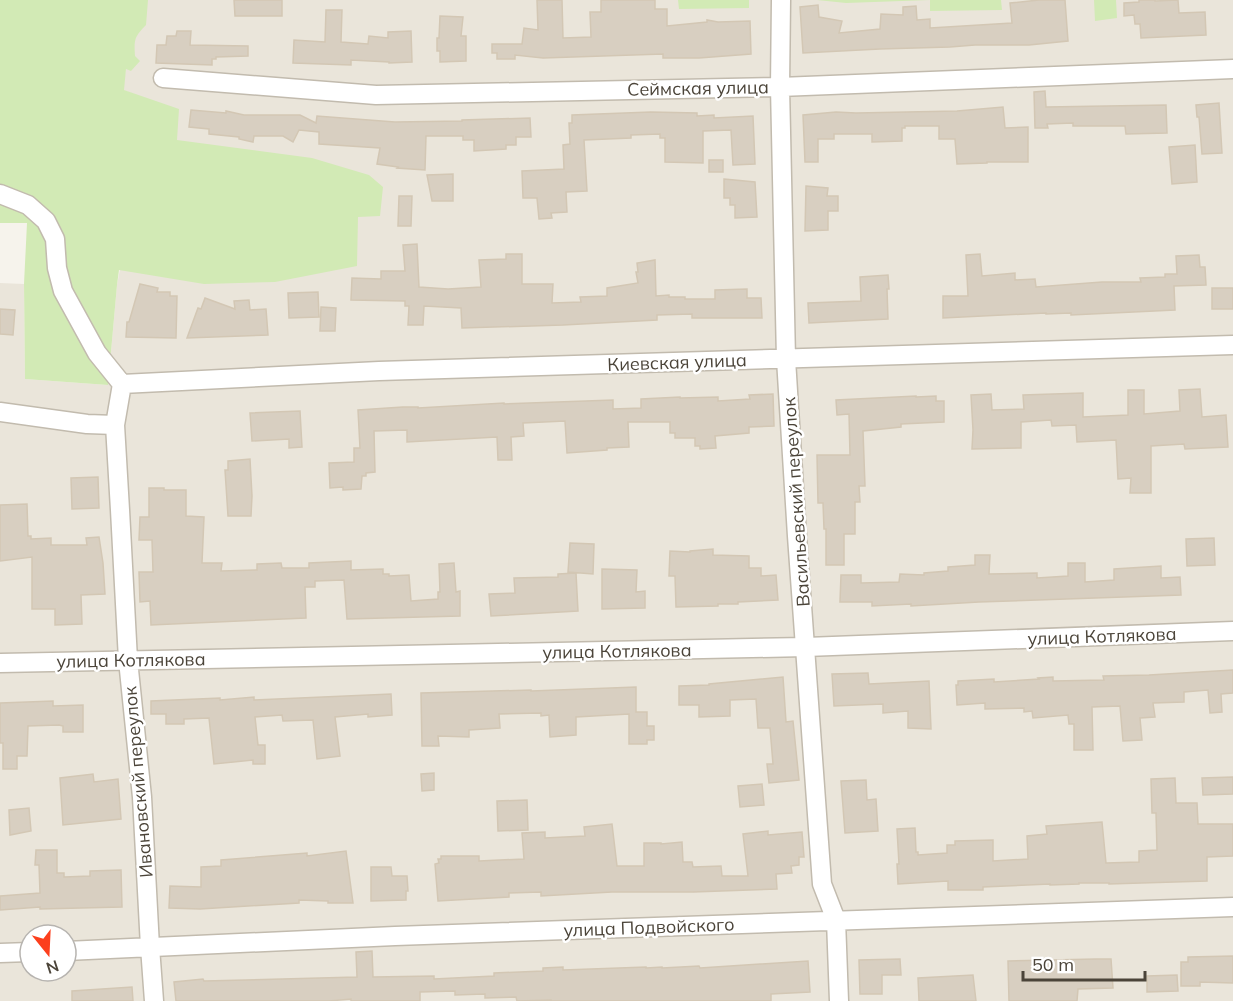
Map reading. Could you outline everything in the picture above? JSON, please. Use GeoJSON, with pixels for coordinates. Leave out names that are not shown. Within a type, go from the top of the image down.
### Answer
{"type":"FeatureCollection","features":[{"type":"Feature","properties":{"kind":"street","name":"Васильевский переулок"},"geometry":{"type":"LineString","coordinates":[[781,0],[780,87],[786,358],[822,884],[836,920],[839,1001]]}},
{"type":"Feature","properties":{"kind":"street","name":"Сеймская улица"},"geometry":{"type":"LineString","coordinates":[[163,78],[376,94],[780,87],[1233,69]]}},
{"type":"Feature","properties":{"kind":"street"},"geometry":{"type":"LineString","coordinates":[[0,194],[28,205],[46,220],[55,239],[57,268],[63,291],[97,353],[122,384]]}},
{"type":"Feature","properties":{"kind":"street","name":"Киевская улица"},"geometry":{"type":"LineString","coordinates":[[122,384],[379,371],[1233,345]]}},
{"type":"Feature","properties":{"kind":"street","name":"Ивановский переулок"},"geometry":{"type":"LineString","coordinates":[[122,384],[116,425],[128,660],[142,797],[154,1001]]}},
{"type":"Feature","properties":{"kind":"street"},"geometry":{"type":"LineString","coordinates":[[0,412],[87,424],[116,425]]}},
{"type":"Feature","properties":{"kind":"street","name":"улица Котлякова"},"geometry":{"type":"LineString","coordinates":[[0,663],[806,648],[1233,631]]}},
{"type":"Feature","properties":{"kind":"street","name":"улица Подвойского"},"geometry":{"type":"LineString","coordinates":[[78,950],[396,936],[1233,907]]}},
{"type":"Feature","properties":{"kind":"street"},"geometry":{"type":"LineString","coordinates":[[0,953],[18,952]]}},
{"type":"Feature","properties":{"kind":"shaded area"},"geometry":{"type":"Polygon","coordinates":[[[135,0],[1233,0],[1233,1001],[0,1001],[0,283],[24,284],[25,379],[108,385],[117,285],[152,101],[123,90],[135,0]]]}},
{"type":"Feature","properties":{"kind":"green space"},"geometry":{"type":"Polygon","coordinates":[[[0,0],[148,0],[146,25],[135,42],[135,56],[140,61],[131,71],[126,69],[124,90],[179,109],[177,140],[312,158],[369,175],[383,187],[380,216],[358,217],[357,266],[275,282],[204,284],[119,270],[108,385],[25,379],[24,284],[27,223],[0,223],[0,0]]]}},
{"type":"Feature","properties":{"kind":"green space"},"geometry":{"type":"Polygon","coordinates":[[[678,0],[749,0],[749,8],[679,9],[678,0]]]}},
{"type":"Feature","properties":{"kind":"green space"},"geometry":{"type":"Polygon","coordinates":[[[817,0],[930,0],[846,3],[817,0]]]}},
{"type":"Feature","properties":{"kind":"green space"},"geometry":{"type":"Polygon","coordinates":[[[930,0],[1001,0],[1002,10],[930,11],[930,0]]]}},
{"type":"Feature","properties":{"kind":"green space"},"geometry":{"type":"Polygon","coordinates":[[[1094,0],[1116,0],[1117,18],[1095,21],[1094,0]]]}},
{"type":"Feature","properties":{"kind":"building"},"geometry":{"type":"Polygon","coordinates":[[[234,0],[282,0],[282,16],[235,16],[234,0]]]}},
{"type":"Feature","properties":{"kind":"building"},"geometry":{"type":"Polygon","coordinates":[[[537,0],[562,0],[563,38],[591,37],[590,12],[601,12],[601,0],[655,0],[655,9],[667,9],[667,26],[707,22],[707,20],[750,21],[751,54],[699,58],[663,58],[663,54],[543,58],[515,55],[515,59],[497,59],[497,53],[492,53],[492,44],[522,44],[524,28],[538,30],[537,0]]]}},
{"type":"Feature","properties":{"kind":"building"},"geometry":{"type":"Polygon","coordinates":[[[1065,0],[1068,41],[1029,45],[975,45],[803,53],[800,7],[818,5],[819,17],[842,21],[839,33],[880,29],[881,14],[903,15],[903,7],[916,6],[917,20],[930,19],[930,28],[1012,23],[1010,3],[1065,0]]]}},
{"type":"Feature","properties":{"kind":"building"},"geometry":{"type":"Polygon","coordinates":[[[1139,0],[1178,0],[1179,13],[1205,12],[1206,35],[1141,38],[1140,24],[1135,24],[1134,15],[1124,16],[1124,3],[1139,2],[1139,0]]]}},
{"type":"Feature","properties":{"kind":"building"},"geometry":{"type":"Polygon","coordinates":[[[326,10],[342,10],[341,42],[368,44],[369,36],[388,38],[388,32],[411,31],[412,62],[351,60],[351,65],[293,63],[294,40],[325,42],[326,10]]]}},
{"type":"Feature","properties":{"kind":"building"},"geometry":{"type":"Polygon","coordinates":[[[440,16],[463,17],[461,36],[466,36],[466,61],[440,62],[437,38],[439,38],[440,16]]]}},
{"type":"Feature","properties":{"kind":"building"},"geometry":{"type":"Polygon","coordinates":[[[177,31],[191,31],[190,45],[248,46],[248,56],[216,57],[212,59],[212,65],[156,63],[157,45],[166,45],[167,36],[176,36],[177,31]]]}},
{"type":"Feature","properties":{"kind":"building"},"geometry":{"type":"Polygon","coordinates":[[[1045,91],[1046,107],[1166,105],[1167,133],[1126,134],[1125,126],[1073,126],[1073,123],[1047,124],[1048,128],[1035,128],[1034,92],[1045,91]]]}},
{"type":"Feature","properties":{"kind":"building"},"geometry":{"type":"Polygon","coordinates":[[[1219,103],[1222,153],[1202,154],[1196,105],[1219,103]]]}},
{"type":"Feature","properties":{"kind":"building"},"geometry":{"type":"Polygon","coordinates":[[[1003,107],[1005,128],[1028,127],[1028,162],[957,164],[955,139],[939,139],[939,126],[905,126],[902,128],[902,141],[872,142],[872,134],[834,134],[834,139],[818,139],[818,162],[805,162],[803,115],[836,112],[957,111],[1003,107]]]}},
{"type":"Feature","properties":{"kind":"building"},"geometry":{"type":"Polygon","coordinates":[[[191,110],[226,113],[226,111],[244,115],[300,115],[316,123],[317,116],[395,122],[530,118],[531,137],[516,137],[516,145],[506,145],[506,149],[474,151],[474,140],[463,140],[463,136],[426,136],[425,170],[397,168],[377,164],[380,148],[319,144],[319,132],[299,130],[293,142],[283,136],[254,136],[253,142],[239,139],[239,137],[209,134],[209,129],[189,127],[191,110]]]}},
{"type":"Feature","properties":{"kind":"building"},"geometry":{"type":"Polygon","coordinates":[[[697,113],[697,116],[714,115],[714,118],[753,116],[755,164],[733,165],[731,130],[703,131],[703,163],[665,162],[665,138],[660,138],[660,134],[584,140],[587,191],[566,192],[567,212],[551,213],[552,218],[539,219],[537,198],[523,198],[522,171],[564,169],[563,145],[570,144],[569,123],[572,123],[572,115],[697,113]]]}},
{"type":"Feature","properties":{"kind":"building"},"geometry":{"type":"Polygon","coordinates":[[[1195,145],[1197,182],[1172,184],[1169,147],[1195,145]]]}},
{"type":"Feature","properties":{"kind":"building"},"geometry":{"type":"Polygon","coordinates":[[[709,160],[723,160],[723,172],[709,172],[709,160]]]}},
{"type":"Feature","properties":{"kind":"building"},"geometry":{"type":"Polygon","coordinates":[[[453,174],[453,201],[432,201],[427,175],[453,174]]]}},
{"type":"Feature","properties":{"kind":"building"},"geometry":{"type":"Polygon","coordinates":[[[724,179],[755,182],[757,217],[735,218],[735,205],[730,205],[730,198],[724,198],[724,179]]]}},
{"type":"Feature","properties":{"kind":"building"},"geometry":{"type":"Polygon","coordinates":[[[806,186],[828,188],[827,196],[838,196],[838,211],[828,211],[828,230],[805,231],[806,186]]]}},
{"type":"Feature","properties":{"kind":"building"},"geometry":{"type":"Polygon","coordinates":[[[399,196],[412,196],[411,226],[398,226],[399,196]]]}},
{"type":"Feature","properties":{"kind":"building"},"geometry":{"type":"Polygon","coordinates":[[[417,244],[419,287],[448,289],[481,287],[479,260],[506,259],[506,254],[522,254],[522,284],[553,284],[552,303],[581,302],[580,297],[607,296],[607,288],[638,283],[637,263],[655,260],[656,296],[715,299],[715,290],[747,289],[747,298],[761,298],[762,318],[692,318],[692,314],[657,315],[657,320],[462,328],[461,308],[424,306],[423,325],[408,325],[409,306],[405,306],[405,301],[351,300],[352,278],[381,279],[381,271],[405,271],[403,245],[417,244]]]}},
{"type":"Feature","properties":{"kind":"building"},"geometry":{"type":"Polygon","coordinates":[[[980,254],[982,276],[1015,273],[1015,280],[1035,279],[1036,287],[1102,282],[1141,282],[1140,278],[1177,274],[1176,256],[1199,255],[1200,267],[1205,267],[1206,285],[1174,286],[1175,310],[943,318],[943,296],[968,296],[966,255],[980,254]]]}},
{"type":"Feature","properties":{"kind":"building"},"geometry":{"type":"Polygon","coordinates":[[[888,275],[888,319],[809,323],[808,303],[861,301],[860,277],[888,275]]]}},
{"type":"Feature","properties":{"kind":"building"},"geometry":{"type":"Polygon","coordinates":[[[140,284],[158,288],[157,292],[170,292],[170,296],[177,296],[176,338],[126,337],[127,322],[129,322],[140,284]]]}},
{"type":"Feature","properties":{"kind":"building"},"geometry":{"type":"Polygon","coordinates":[[[1212,288],[1233,288],[1233,309],[1212,309],[1212,288]]]}},
{"type":"Feature","properties":{"kind":"building"},"geometry":{"type":"Polygon","coordinates":[[[318,292],[319,317],[289,318],[288,293],[318,292]]]}},
{"type":"Feature","properties":{"kind":"building"},"geometry":{"type":"Polygon","coordinates":[[[205,298],[235,309],[234,301],[249,300],[250,310],[266,309],[268,335],[187,338],[198,308],[201,309],[205,298]]]}},
{"type":"Feature","properties":{"kind":"building"},"geometry":{"type":"Polygon","coordinates":[[[321,307],[336,308],[335,331],[320,331],[321,307]]]}},
{"type":"Feature","properties":{"kind":"building"},"geometry":{"type":"Polygon","coordinates":[[[0,309],[15,310],[13,335],[0,334],[0,309]]]}},
{"type":"Feature","properties":{"kind":"building"},"geometry":{"type":"Polygon","coordinates":[[[1200,389],[1202,417],[1226,415],[1228,447],[1185,449],[1184,444],[1151,446],[1151,493],[1130,493],[1131,478],[1118,479],[1116,440],[1077,442],[1076,425],[1052,426],[1051,420],[1021,422],[1021,448],[972,449],[971,395],[991,394],[992,410],[1024,409],[1023,395],[1083,393],[1083,417],[1128,415],[1128,390],[1144,390],[1144,414],[1180,411],[1179,390],[1200,389]]]}},
{"type":"Feature","properties":{"kind":"building"},"geometry":{"type":"Polygon","coordinates":[[[773,394],[774,426],[749,427],[749,433],[715,436],[716,448],[700,449],[700,446],[695,446],[695,438],[675,438],[675,433],[670,433],[670,422],[628,422],[629,447],[567,453],[565,421],[523,423],[524,436],[511,437],[512,460],[498,460],[497,437],[407,442],[407,430],[374,431],[375,472],[362,476],[361,489],[330,488],[329,463],[354,462],[354,448],[360,448],[358,410],[613,400],[613,409],[641,408],[641,399],[718,397],[718,401],[750,399],[749,395],[773,394]]]}},
{"type":"Feature","properties":{"kind":"building"},"geometry":{"type":"Polygon","coordinates":[[[936,396],[936,401],[944,401],[944,422],[901,424],[901,427],[863,431],[865,486],[859,486],[860,502],[855,502],[855,534],[844,534],[844,565],[826,565],[826,529],[824,529],[823,503],[818,503],[817,455],[850,455],[849,414],[837,415],[836,400],[936,396]]]}},
{"type":"Feature","properties":{"kind":"building"},"geometry":{"type":"Polygon","coordinates":[[[300,411],[302,447],[289,448],[289,439],[252,441],[250,413],[300,411]]]}},
{"type":"Feature","properties":{"kind":"building"},"geometry":{"type":"Polygon","coordinates":[[[250,459],[251,516],[228,516],[225,470],[228,470],[228,461],[250,459]]]}},
{"type":"Feature","properties":{"kind":"building"},"geometry":{"type":"Polygon","coordinates":[[[98,477],[99,508],[72,509],[71,478],[98,477]]]}},
{"type":"Feature","properties":{"kind":"building"},"geometry":{"type":"Polygon","coordinates":[[[149,488],[186,490],[186,516],[204,517],[202,563],[222,563],[221,571],[257,570],[257,564],[281,563],[282,568],[309,568],[309,563],[351,561],[351,570],[383,569],[383,574],[389,574],[389,576],[409,575],[411,601],[438,599],[439,564],[454,563],[456,592],[460,591],[460,616],[347,619],[344,580],[315,581],[315,587],[305,587],[306,618],[151,625],[150,601],[140,602],[139,572],[153,572],[152,540],[139,540],[140,517],[149,517],[149,488]]]}},
{"type":"Feature","properties":{"kind":"building"},"geometry":{"type":"Polygon","coordinates":[[[27,504],[28,536],[31,536],[31,539],[51,538],[51,545],[87,545],[86,538],[99,537],[105,594],[81,595],[82,624],[55,625],[55,609],[32,609],[32,557],[0,561],[0,505],[27,504]]]}},
{"type":"Feature","properties":{"kind":"building"},"geometry":{"type":"Polygon","coordinates":[[[1214,538],[1215,565],[1187,566],[1186,539],[1214,538]]]}},
{"type":"Feature","properties":{"kind":"building"},"geometry":{"type":"Polygon","coordinates":[[[570,543],[594,544],[593,574],[568,572],[570,543]]]}},
{"type":"Feature","properties":{"kind":"building"},"geometry":{"type":"Polygon","coordinates":[[[713,549],[713,555],[749,556],[749,568],[761,568],[761,576],[776,575],[778,600],[718,604],[718,606],[676,607],[675,576],[669,576],[670,551],[690,552],[713,549]]]}},
{"type":"Feature","properties":{"kind":"building"},"geometry":{"type":"Polygon","coordinates":[[[975,555],[990,555],[989,574],[1037,573],[1037,578],[1068,576],[1068,563],[1085,563],[1085,582],[1114,580],[1114,569],[1161,566],[1161,578],[1180,577],[1181,595],[911,606],[911,604],[872,606],[872,602],[840,602],[841,575],[861,575],[861,583],[899,582],[900,574],[924,575],[924,573],[948,571],[948,567],[975,565],[975,555]]]}},
{"type":"Feature","properties":{"kind":"building"},"geometry":{"type":"Polygon","coordinates":[[[602,569],[637,570],[636,592],[645,591],[645,608],[602,609],[602,569]]]}},
{"type":"Feature","properties":{"kind":"building"},"geometry":{"type":"Polygon","coordinates":[[[576,573],[578,611],[491,616],[489,594],[515,593],[514,578],[558,577],[558,574],[576,573]]]}},
{"type":"Feature","properties":{"kind":"building"},"geometry":{"type":"Polygon","coordinates":[[[1233,670],[1233,693],[1221,694],[1222,712],[1210,713],[1208,690],[1184,692],[1184,702],[1153,703],[1155,717],[1140,718],[1142,740],[1123,741],[1120,706],[1092,707],[1093,750],[1074,750],[1074,724],[1069,724],[1068,715],[1033,718],[1032,711],[1024,712],[1024,708],[985,709],[985,703],[957,705],[956,685],[958,681],[994,679],[994,682],[1053,677],[1053,681],[1104,680],[1103,676],[1233,670]]]}},
{"type":"Feature","properties":{"kind":"building"},"geometry":{"type":"Polygon","coordinates":[[[868,673],[869,684],[929,681],[931,729],[908,728],[908,711],[883,713],[883,704],[834,706],[832,674],[868,673]]]}},
{"type":"Feature","properties":{"kind":"building"},"geometry":{"type":"Polygon","coordinates":[[[783,677],[786,722],[793,721],[799,780],[769,783],[767,764],[773,764],[770,728],[758,728],[756,699],[730,700],[730,716],[699,717],[699,705],[679,705],[679,686],[783,677]]]}},
{"type":"Feature","properties":{"kind":"building"},"geometry":{"type":"Polygon","coordinates":[[[636,687],[636,712],[647,712],[647,726],[654,726],[654,740],[647,740],[647,744],[629,744],[629,714],[576,717],[576,735],[550,737],[549,715],[541,716],[541,713],[499,714],[500,728],[469,730],[469,737],[438,736],[439,746],[422,746],[421,693],[636,687]]]}},
{"type":"Feature","properties":{"kind":"building"},"geometry":{"type":"Polygon","coordinates":[[[391,694],[392,715],[368,717],[368,714],[335,717],[340,756],[317,759],[313,720],[283,721],[282,715],[255,717],[258,745],[265,745],[265,764],[253,764],[253,760],[214,764],[209,718],[184,719],[184,724],[166,724],[166,714],[151,714],[151,701],[254,697],[254,700],[391,694]]]}},
{"type":"Feature","properties":{"kind":"building"},"geometry":{"type":"Polygon","coordinates":[[[53,701],[53,706],[83,705],[83,732],[63,732],[63,726],[59,725],[28,726],[27,756],[17,756],[17,769],[3,769],[3,743],[0,743],[0,703],[53,701]]]}},
{"type":"Feature","properties":{"kind":"building"},"geometry":{"type":"Polygon","coordinates":[[[434,773],[434,790],[422,791],[421,774],[434,773]]]}},
{"type":"Feature","properties":{"kind":"building"},"geometry":{"type":"Polygon","coordinates":[[[93,774],[94,782],[118,779],[121,819],[63,825],[60,778],[93,774]]]}},
{"type":"Feature","properties":{"kind":"building"},"geometry":{"type":"Polygon","coordinates":[[[1233,777],[1233,794],[1203,795],[1202,778],[1233,777]]]}},
{"type":"Feature","properties":{"kind":"building"},"geometry":{"type":"Polygon","coordinates":[[[1175,778],[1176,803],[1197,803],[1198,824],[1233,824],[1233,856],[1207,857],[1207,881],[1050,884],[983,887],[983,890],[948,890],[948,881],[898,884],[897,829],[915,828],[918,855],[947,853],[947,845],[955,845],[955,841],[993,840],[993,861],[1028,859],[1027,836],[1047,834],[1046,826],[1102,822],[1106,863],[1139,862],[1139,851],[1157,850],[1156,813],[1152,813],[1151,779],[1175,778]]]}},
{"type":"Feature","properties":{"kind":"building"},"geometry":{"type":"Polygon","coordinates":[[[866,780],[867,800],[876,799],[878,831],[845,833],[841,781],[866,780]]]}},
{"type":"Feature","properties":{"kind":"building"},"geometry":{"type":"Polygon","coordinates":[[[762,784],[764,805],[740,807],[738,786],[762,784]]]}},
{"type":"Feature","properties":{"kind":"building"},"geometry":{"type":"Polygon","coordinates":[[[527,800],[528,830],[498,831],[497,801],[527,800]]]}},
{"type":"Feature","properties":{"kind":"building"},"geometry":{"type":"Polygon","coordinates":[[[29,808],[31,831],[10,835],[9,810],[29,808]]]}},
{"type":"Feature","properties":{"kind":"building"},"geometry":{"type":"Polygon","coordinates":[[[612,824],[617,866],[644,866],[644,843],[682,842],[683,862],[692,862],[693,867],[721,866],[722,876],[748,876],[743,834],[768,831],[768,835],[802,832],[804,857],[799,857],[799,865],[791,866],[792,873],[776,874],[777,889],[612,892],[541,896],[541,892],[509,893],[509,897],[438,901],[435,864],[439,863],[438,859],[441,859],[441,856],[479,856],[479,861],[524,859],[522,833],[545,832],[545,838],[585,836],[584,827],[612,824]]]}},
{"type":"Feature","properties":{"kind":"building"},"geometry":{"type":"Polygon","coordinates":[[[36,850],[57,850],[57,873],[64,873],[64,877],[90,876],[90,871],[121,870],[122,907],[40,909],[40,907],[0,910],[0,896],[40,893],[39,865],[35,865],[36,850]]]}},
{"type":"Feature","properties":{"kind":"building"},"geometry":{"type":"Polygon","coordinates":[[[346,851],[353,903],[299,900],[299,903],[200,909],[169,908],[170,886],[201,887],[201,867],[221,866],[221,860],[307,853],[307,856],[346,851]]]}},
{"type":"Feature","properties":{"kind":"building"},"geometry":{"type":"Polygon","coordinates":[[[371,867],[391,867],[392,876],[407,876],[406,900],[371,901],[371,867]]]}},
{"type":"Feature","properties":{"kind":"building"},"geometry":{"type":"Polygon","coordinates":[[[372,951],[373,977],[434,976],[434,979],[494,976],[494,973],[543,971],[543,968],[563,967],[563,970],[699,966],[700,968],[808,961],[810,992],[771,994],[771,1001],[517,1001],[516,997],[485,998],[485,994],[455,995],[455,991],[420,992],[420,1001],[351,1001],[351,999],[176,1001],[174,982],[203,979],[204,981],[357,977],[356,952],[372,951]]]}},
{"type":"Feature","properties":{"kind":"building"},"geometry":{"type":"Polygon","coordinates":[[[1233,956],[1233,983],[1200,982],[1200,986],[1181,986],[1181,962],[1188,962],[1188,957],[1233,956]]]}},
{"type":"Feature","properties":{"kind":"building"},"geometry":{"type":"Polygon","coordinates":[[[900,959],[901,975],[882,975],[882,994],[860,994],[859,960],[900,959]]]}},
{"type":"Feature","properties":{"kind":"building"},"geometry":{"type":"Polygon","coordinates":[[[1111,959],[1113,988],[1078,989],[1077,1001],[1009,1001],[1008,961],[1111,959]]]}},
{"type":"Feature","properties":{"kind":"building"},"geometry":{"type":"Polygon","coordinates":[[[973,975],[976,1001],[919,1001],[918,978],[973,975]]]}},
{"type":"Feature","properties":{"kind":"building"},"geometry":{"type":"Polygon","coordinates":[[[1177,975],[1178,991],[1147,992],[1147,976],[1177,975]]]}},
{"type":"Feature","properties":{"kind":"building"},"geometry":{"type":"Polygon","coordinates":[[[132,987],[133,1001],[72,1001],[72,991],[132,987]]]}}]}
